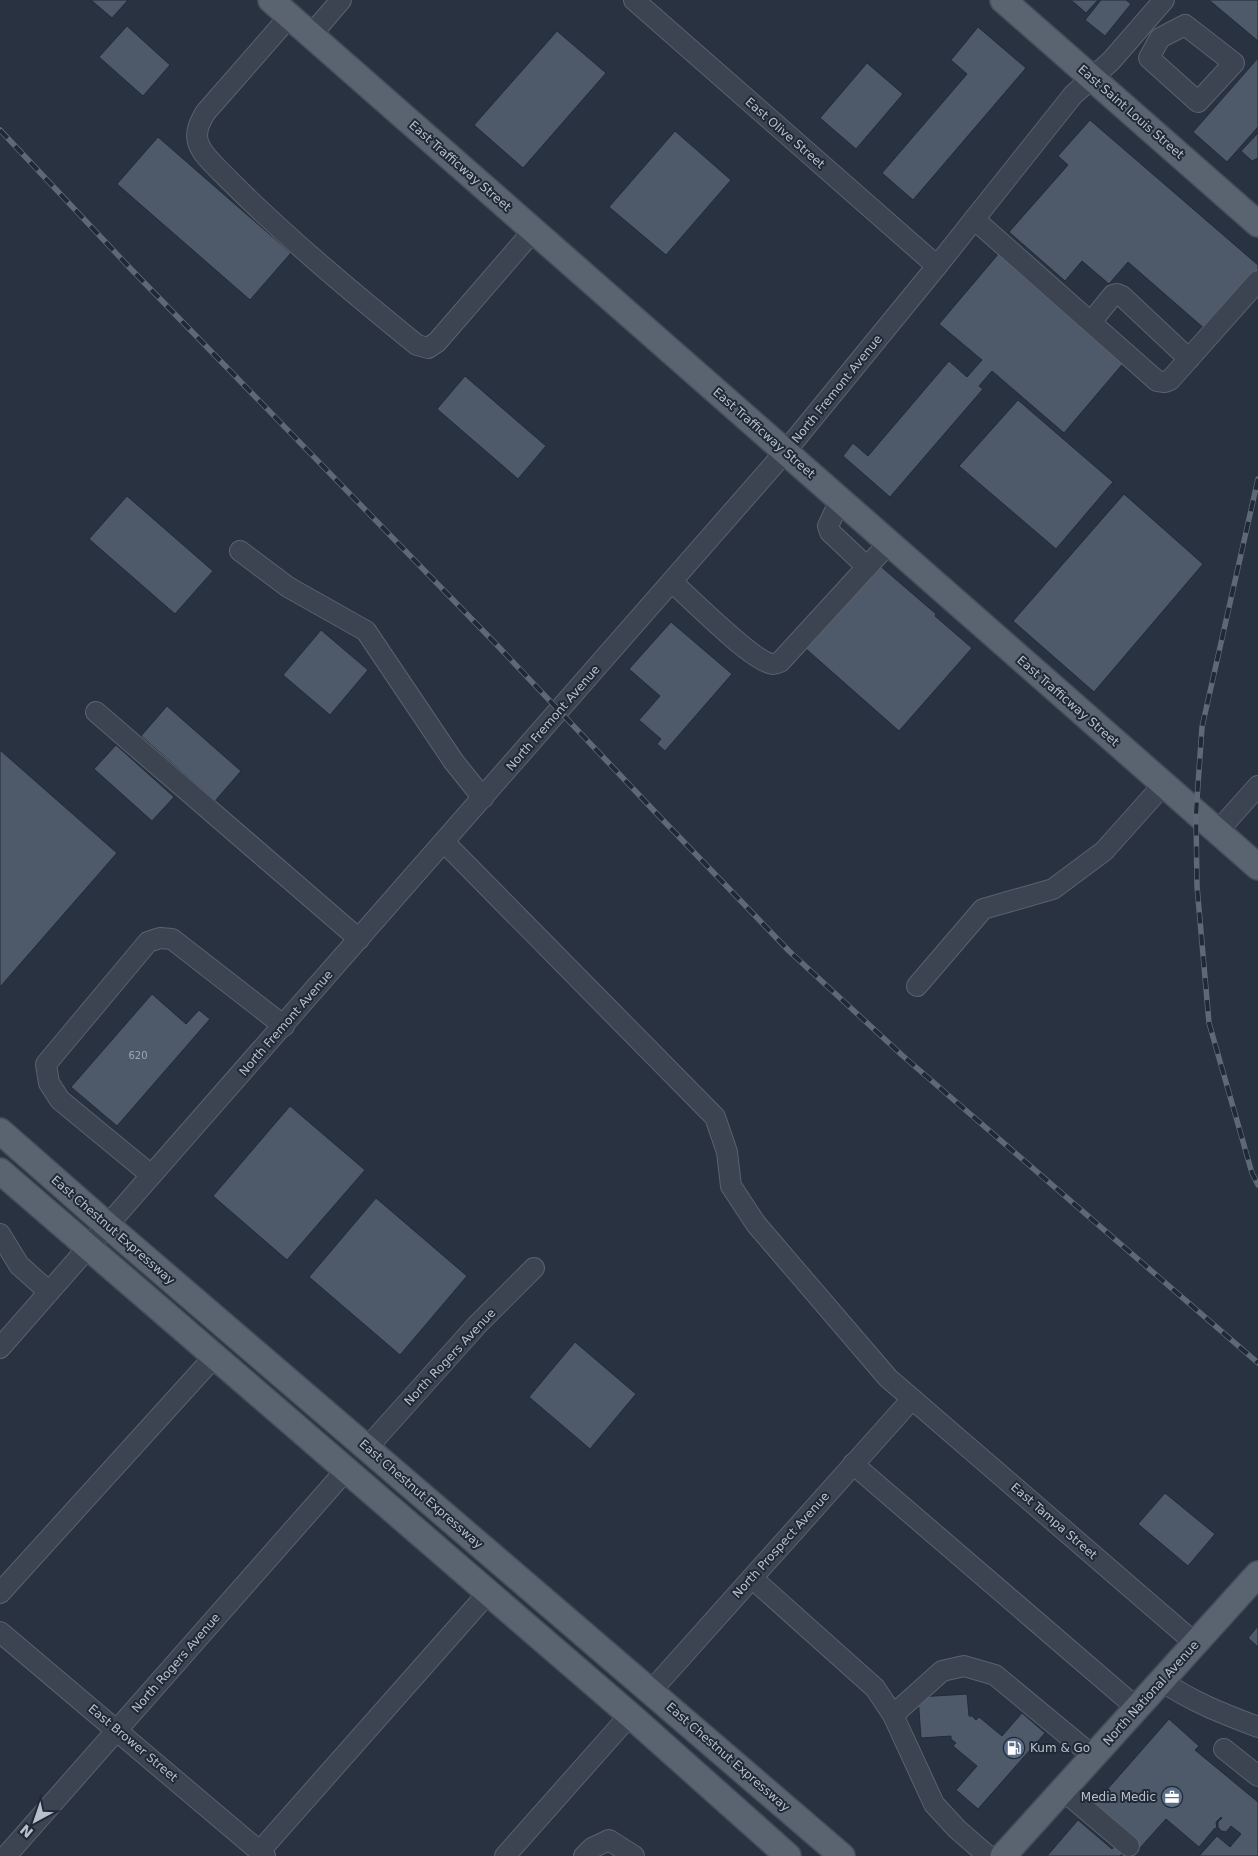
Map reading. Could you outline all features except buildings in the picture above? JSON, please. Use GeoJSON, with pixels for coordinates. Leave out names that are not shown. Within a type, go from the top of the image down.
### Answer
{"type":"FeatureCollection","features":[{"type":"Feature","properties":{"kind":"main road","name":"East Trafficway Street"},"geometry":{"type":"LineString","coordinates":[[270,0],[1258,867]]}},
{"type":"Feature","properties":{"kind":"main road","name":"East Saint Louis Street"},"geometry":{"type":"LineString","coordinates":[[1003,0],[1258,224]]}},
{"type":"Feature","properties":{"kind":"main road","name":"East Chestnut Expressway"},"geometry":{"type":"LineString","coordinates":[[0,1130],[107,1225],[842,1856]]}},
{"type":"Feature","properties":{"kind":"main road"},"geometry":{"type":"LineString","coordinates":[[0,1171],[630,1715],[788,1856]]}},
{"type":"Feature","properties":{"kind":"main road","name":"North National Avenue"},"geometry":{"type":"LineString","coordinates":[[1004,1856],[1258,1574]]}},
{"type":"Feature","properties":{"kind":"street"},"geometry":{"type":"LineString","coordinates":[[311,35],[341,0]]}},
{"type":"Feature","properties":{"kind":"street","name":"East Olive Street"},"geometry":{"type":"LineString","coordinates":[[634,0],[937,266]]}},
{"type":"Feature","properties":{"kind":"street","name":"North Fremont Avenue"},"geometry":{"type":"LineString","coordinates":[[0,1348],[785,452],[937,266],[1073,94],[1111,61],[1164,0]]}},
{"type":"Feature","properties":{"kind":"street"},"geometry":{"type":"LineString","coordinates":[[289,16],[204,113],[197,129],[198,142],[206,156],[243,194],[337,280],[417,346],[428,348],[437,342],[533,231]]}},
{"type":"Feature","properties":{"kind":"street"},"geometry":{"type":"LineString","coordinates":[[1142,26],[1160,38]]}},
{"type":"Feature","properties":{"kind":"street"},"geometry":{"type":"LineString","coordinates":[[974,219],[1158,381],[1165,382],[1170,380],[1258,281]]}},
{"type":"Feature","properties":{"kind":"street"},"geometry":{"type":"LineString","coordinates":[[1091,322],[1113,295],[1122,296],[1189,359]]}},
{"type":"Feature","properties":{"kind":"street"},"geometry":{"type":"LineString","coordinates":[[840,500],[828,526],[830,532],[867,567]]}},
{"type":"Feature","properties":{"kind":"street"},"geometry":{"type":"LineString","coordinates":[[672,582],[745,648],[762,660],[772,664],[780,662],[889,543]]}},
{"type":"Feature","properties":{"kind":"street"},"geometry":{"type":"LineString","coordinates":[[240,552],[288,587],[366,631],[454,762],[483,798]]}},
{"type":"Feature","properties":{"kind":"street"},"geometry":{"type":"LineString","coordinates":[[96,712],[359,939]]}},
{"type":"Feature","properties":{"kind":"street"},"geometry":{"type":"LineString","coordinates":[[917,986],[983,909],[1053,889],[1104,851],[1163,785]]}},
{"type":"Feature","properties":{"kind":"street"},"geometry":{"type":"LineString","coordinates":[[1217,832],[1258,786]]}},
{"type":"Feature","properties":{"kind":"street","name":"East Tampa Street"},"geometry":{"type":"LineString","coordinates":[[444,842],[715,1117],[727,1152],[731,1186],[756,1224],[888,1378],[1196,1644]]}},
{"type":"Feature","properties":{"kind":"street"},"geometry":{"type":"LineString","coordinates":[[152,1175],[60,1100],[49,1083],[46,1064],[148,942],[160,938],[172,939],[284,1026]]}},
{"type":"Feature","properties":{"kind":"street"},"geometry":{"type":"LineString","coordinates":[[0,1234],[19,1265],[49,1292]]}},
{"type":"Feature","properties":{"kind":"street","name":"North Rogers Avenue"},"geometry":{"type":"LineString","coordinates":[[367,1448],[478,1325],[534,1268]]}},
{"type":"Feature","properties":{"kind":"street"},"geometry":{"type":"LineString","coordinates":[[0,1593],[214,1357]]}},
{"type":"Feature","properties":{"kind":"street","name":"North Prospect Avenue"},"geometry":{"type":"LineString","coordinates":[[651,1691],[912,1399]]}},
{"type":"Feature","properties":{"kind":"street"},"geometry":{"type":"LineString","coordinates":[[853,1464],[1138,1708]]}},
{"type":"Feature","properties":{"kind":"street","name":"North Rogers Avenue"},"geometry":{"type":"LineString","coordinates":[[6,1856],[346,1470]]}},
{"type":"Feature","properties":{"kind":"street"},"geometry":{"type":"LineString","coordinates":[[752,1578],[875,1688],[893,1715],[934,1804],[957,1829],[988,1856]]}},
{"type":"Feature","properties":{"kind":"street"},"geometry":{"type":"LineString","coordinates":[[262,1854],[488,1593]]}},
{"type":"Feature","properties":{"kind":"street","name":"East Brower Street"},"geometry":{"type":"LineString","coordinates":[[0,1632],[117,1729],[262,1854]]}},
{"type":"Feature","properties":{"kind":"street"},"geometry":{"type":"LineString","coordinates":[[893,1715],[942,1671],[964,1666],[995,1675],[1094,1757]]}},
{"type":"Feature","properties":{"kind":"street"},"geometry":{"type":"LineString","coordinates":[[1162,1681],[1180,1694],[1203,1706],[1258,1727]]}},
{"type":"Feature","properties":{"kind":"street"},"geometry":{"type":"LineString","coordinates":[[509,1855],[630,1715]]}},
{"type":"Feature","properties":{"kind":"street"},"geometry":{"type":"LineString","coordinates":[[1224,1749],[1258,1776]]}},
{"type":"Feature","properties":{"kind":"street"},"geometry":{"type":"LineString","coordinates":[[1064,1791],[1135,1851]]}},
{"type":"Feature","properties":{"kind":"street"},"geometry":{"type":"LineString","coordinates":[[584,1856],[592,1848],[609,1840],[634,1856]]}},
{"type":"Feature","properties":{"kind":"railway"},"geometry":{"type":"LineString","coordinates":[[0,130],[130,268],[496,644],[789,951],[903,1056],[1258,1363]]}},
{"type":"Feature","properties":{"kind":"railway"},"geometry":{"type":"LineString","coordinates":[[1258,479],[1202,727],[1196,814],[1197,886],[1209,1023],[1252,1173],[1258,1185]]}},
{"type":"Feature","properties":{"kind":"place","name":"Kum & Go"},"geometry":{"type":"Point","coordinates":[1014,1748]}},
{"type":"Feature","properties":{"kind":"place","name":"Media Medic"},"geometry":{"type":"Point","coordinates":[1172,1797]}}]}
